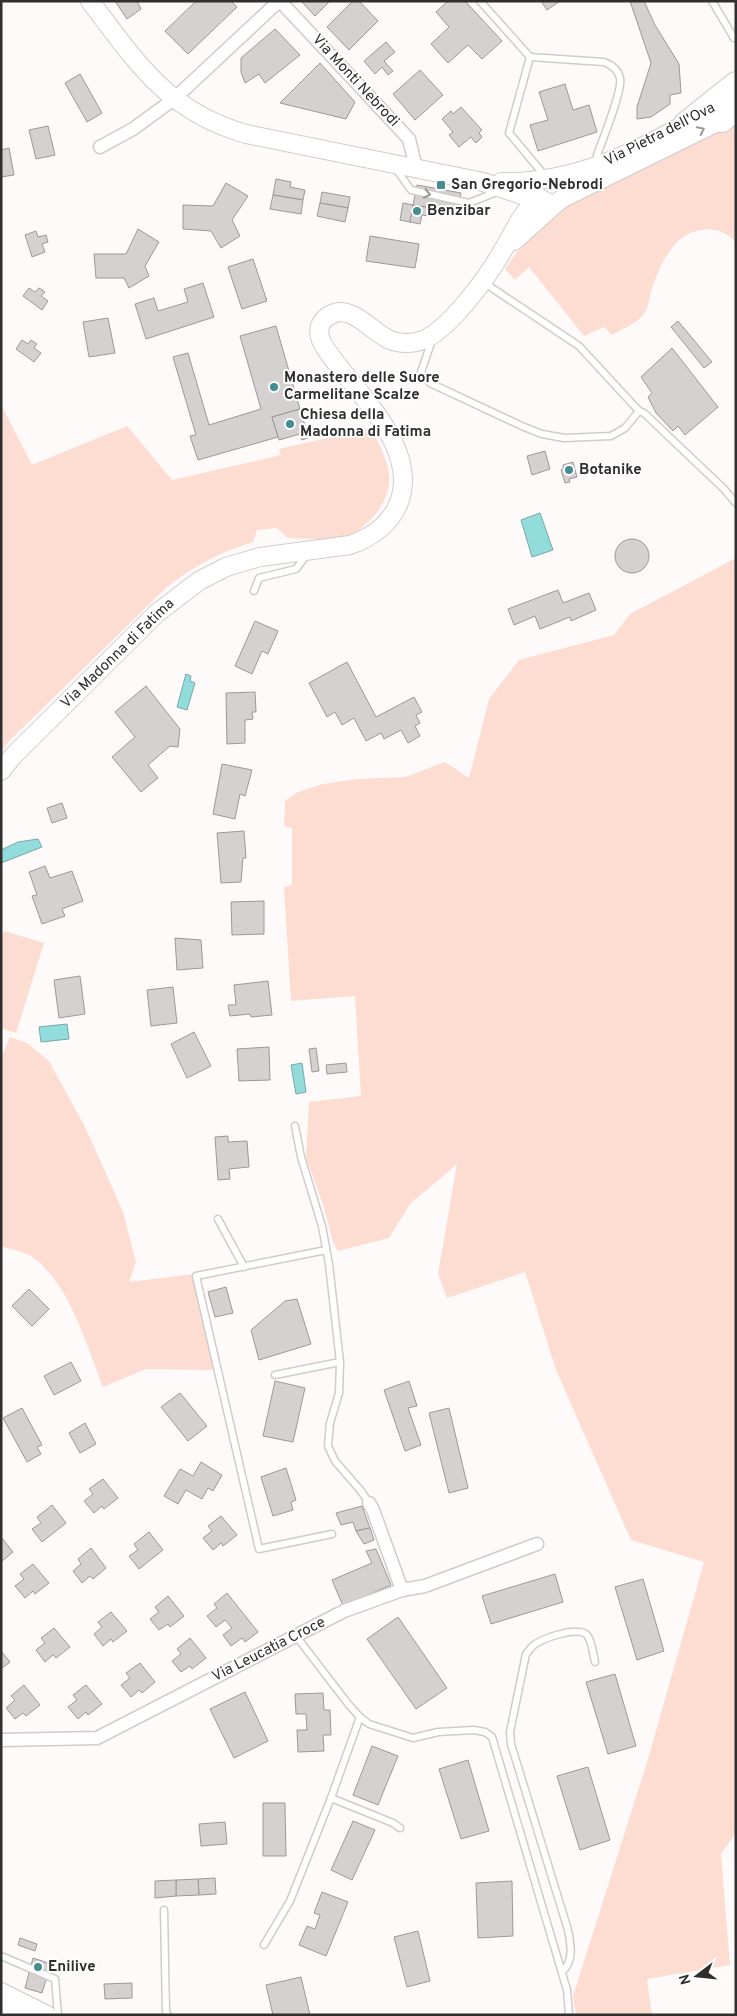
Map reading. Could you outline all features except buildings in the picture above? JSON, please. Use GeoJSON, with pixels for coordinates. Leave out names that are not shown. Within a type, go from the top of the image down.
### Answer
{"type":"FeatureCollection","features":[{"type":"Feature","properties":{"kind":"highway"},"geometry":{"type":"LineString","coordinates":[[686,124],[736,84]]}},
{"type":"Feature","properties":{"kind":"main road"},"geometry":{"type":"LineString","coordinates":[[90,1],[135,60],[174,99],[196,114],[223,128],[483,182],[553,200],[565,188],[563,184],[549,179]]}},
{"type":"Feature","properties":{"kind":"main road","name":"Via Pietra dell'Ova"},"geometry":{"type":"LineString","coordinates":[[483,182],[523,182],[549,179],[596,167],[619,158],[736,96]]}},
{"type":"Feature","properties":{"kind":"main road","name":"Via Pietra dell'Ova"},"geometry":{"type":"LineString","coordinates":[[434,334],[456,314],[482,281],[503,251],[527,208],[553,200],[731,114]]}},
{"type":"Feature","properties":{"kind":"main road","name":"Via Madonna di Fatima"},"geometry":{"type":"LineString","coordinates":[[1,771],[13,756],[95,674],[158,614],[200,581],[226,567],[260,557],[350,545],[362,541],[382,527],[396,510],[400,500],[403,481],[402,464],[391,437],[322,341],[320,327],[323,320],[336,313],[355,316],[382,336],[397,342],[417,342],[434,334]]}},
{"type":"Feature","properties":{"kind":"main road"},"geometry":{"type":"LineString","coordinates":[[2,1996],[20,2015]]}},
{"type":"Feature","properties":{"kind":"main road"},"geometry":{"type":"LineString","coordinates":[[2,1996],[47,2015]]}},
{"type":"Feature","properties":{"kind":"street","name":"Via Monti Nebrodi"},"geometry":{"type":"LineString","coordinates":[[100,147],[133,129],[174,99],[280,1],[409,139],[416,168]]}},
{"type":"Feature","properties":{"kind":"street"},"geometry":{"type":"LineString","coordinates":[[368,1503],[373,1510],[402,1590]]}},
{"type":"Feature","properties":{"kind":"street","name":"Via Leucatia Croce"},"geometry":{"type":"LineString","coordinates":[[1,1740],[97,1738],[344,1611],[402,1590],[426,1586],[537,1544]]}},
{"type":"Feature","properties":{"kind":"lane"},"geometry":{"type":"LineString","coordinates":[[480,1],[530,57],[604,62],[612,65],[617,70],[621,85],[597,155],[596,167]]}},
{"type":"Feature","properties":{"kind":"lane"},"geometry":{"type":"LineString","coordinates":[[712,1],[734,38]]}},
{"type":"Feature","properties":{"kind":"lane"},"geometry":{"type":"LineString","coordinates":[[530,57],[509,133],[549,179]]}},
{"type":"Feature","properties":{"kind":"lane"},"geometry":{"type":"LineString","coordinates":[[393,164],[411,190],[470,203],[505,189]]}},
{"type":"Feature","properties":{"kind":"lane"},"geometry":{"type":"LineString","coordinates":[[482,281],[579,346],[639,411],[644,413],[724,489],[736,503]]}},
{"type":"Feature","properties":{"kind":"lane"},"geometry":{"type":"LineString","coordinates":[[434,334],[421,372],[430,383],[542,434],[579,438],[611,436],[624,428],[639,411]]}},
{"type":"Feature","properties":{"kind":"lane"},"geometry":{"type":"LineString","coordinates":[[254,591],[259,578],[296,569],[310,550]]}},
{"type":"Feature","properties":{"kind":"lane"},"geometry":{"type":"LineString","coordinates":[[295,1126],[301,1157],[322,1226],[340,1362],[339,1393],[330,1423],[328,1446],[335,1461],[361,1491],[368,1503]]}},
{"type":"Feature","properties":{"kind":"lane"},"geometry":{"type":"LineString","coordinates":[[218,1219],[244,1267]]}},
{"type":"Feature","properties":{"kind":"lane"},"geometry":{"type":"LineString","coordinates":[[326,1250],[196,1276],[259,1549],[332,1534]]}},
{"type":"Feature","properties":{"kind":"lane"},"geometry":{"type":"LineString","coordinates":[[275,1375],[340,1362]]}},
{"type":"Feature","properties":{"kind":"lane"},"geometry":{"type":"LineString","coordinates":[[562,1972],[566,1968],[571,1948],[568,1930],[511,1744],[510,1732],[526,1654],[533,1646],[545,1639],[572,1632],[582,1632],[588,1636],[596,1662]]}},
{"type":"Feature","properties":{"kind":"lane"},"geometry":{"type":"LineString","coordinates":[[296,1636],[360,1718],[369,1724],[413,1738],[438,1732],[474,1730],[485,1732],[492,1737],[567,1990],[569,2015]]}},
{"type":"Feature","properties":{"kind":"lane"},"geometry":{"type":"LineString","coordinates":[[264,1944],[290,1901],[360,1718]]}},
{"type":"Feature","properties":{"kind":"lane"},"geometry":{"type":"LineString","coordinates":[[331,1798],[393,1823],[400,1828]]}},
{"type":"Feature","properties":{"kind":"lane"},"geometry":{"type":"LineString","coordinates":[[164,1910],[166,2013],[168,2015]]}},
{"type":"Feature","properties":{"kind":"lane"},"geometry":{"type":"LineString","coordinates":[[1,1956],[55,1980],[58,2015]]}},
{"type":"Feature","properties":{"kind":"shaded area"},"geometry":{"type":"Polygon","coordinates":[[[736,121],[736,242],[728,235],[711,229],[691,233],[682,238],[668,253],[663,262],[654,282],[647,307],[641,318],[612,335],[604,327],[584,336],[529,267],[515,280],[505,269],[517,252],[540,229],[575,201],[736,121]]]}},
{"type":"Feature","properties":{"kind":"shaded area"},"geometry":{"type":"Polygon","coordinates":[[[1,404],[32,465],[127,426],[172,480],[281,455],[279,449],[371,428],[389,472],[387,493],[374,516],[362,528],[350,535],[325,539],[288,538],[277,528],[257,530],[253,542],[218,555],[188,572],[167,587],[1,751],[1,404]]]}},
{"type":"Feature","properties":{"kind":"shaded area"},"geometry":{"type":"Polygon","coordinates":[[[736,558],[736,1833],[721,1854],[730,1965],[647,1979],[653,2015],[576,2015],[573,1996],[648,1759],[704,1562],[631,1540],[556,1370],[525,1272],[447,1298],[438,1274],[457,1164],[410,1204],[389,1238],[338,1251],[332,1239],[323,1204],[306,1158],[309,1102],[361,1096],[355,996],[291,1001],[284,887],[292,885],[292,828],[284,826],[285,801],[298,792],[323,784],[357,779],[405,777],[445,762],[469,778],[489,699],[519,660],[614,635],[630,614],[736,558]]]}},
{"type":"Feature","properties":{"kind":"shaded area"},"geometry":{"type":"Polygon","coordinates":[[[4,931],[44,943],[16,1033],[1,1028],[1,939],[4,931]]]}},
{"type":"Feature","properties":{"kind":"shaded area"},"geometry":{"type":"Polygon","coordinates":[[[10,1037],[27,1043],[49,1061],[86,1129],[123,1212],[136,1262],[129,1282],[194,1274],[214,1370],[146,1369],[103,1387],[75,1315],[56,1281],[31,1256],[1,1246],[1,1057],[10,1037]]]}},
{"type":"Feature","properties":{"kind":"water"},"geometry":{"type":"Polygon","coordinates":[[[540,513],[553,550],[532,557],[521,520],[540,513]]]}},
{"type":"Feature","properties":{"kind":"water"},"geometry":{"type":"Polygon","coordinates":[[[186,674],[191,676],[190,681],[195,683],[187,710],[177,707],[186,674]]]}},
{"type":"Feature","properties":{"kind":"water"},"geometry":{"type":"Polygon","coordinates":[[[38,839],[42,847],[1,863],[1,850],[18,842],[38,839]]]}},
{"type":"Feature","properties":{"kind":"water"},"geometry":{"type":"Polygon","coordinates":[[[67,1024],[69,1039],[41,1042],[39,1027],[67,1024]]]}},
{"type":"Feature","properties":{"kind":"water"},"geometry":{"type":"Polygon","coordinates":[[[302,1063],[306,1092],[296,1094],[291,1065],[302,1063]]]}},
{"type":"Feature","properties":{"kind":"place","name":"San Gregorio-Nebrodi"},"geometry":{"type":"Point","coordinates":[441,185]}},
{"type":"Feature","properties":{"kind":"place","name":"Benzibar"},"geometry":{"type":"Point","coordinates":[417,211]}},
{"type":"Feature","properties":{"kind":"place","name":"Monastero delle Suore Carmelitane Scalze"},"geometry":{"type":"Point","coordinates":[274,387]}},
{"type":"Feature","properties":{"kind":"place","name":"Chiesa della Madonna di Fatima"},"geometry":{"type":"Point","coordinates":[290,424]}},
{"type":"Feature","properties":{"kind":"place","name":"Botanike"},"geometry":{"type":"Point","coordinates":[569,470]}},
{"type":"Feature","properties":{"kind":"place","name":"Enilive"},"geometry":{"type":"Point","coordinates":[38,1967]}}]}
